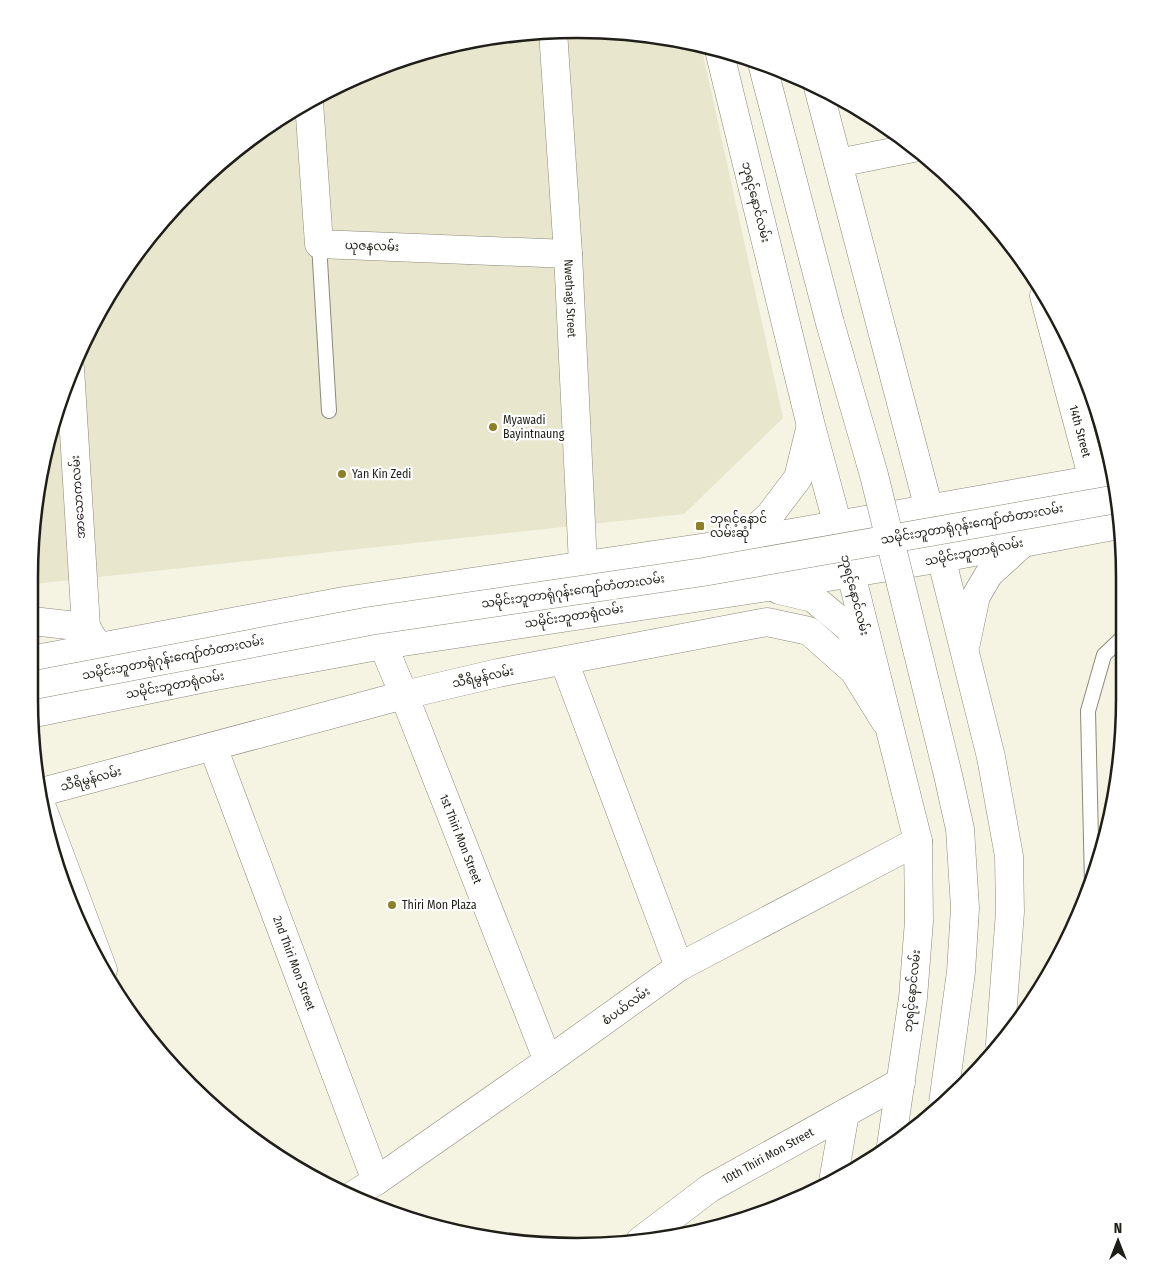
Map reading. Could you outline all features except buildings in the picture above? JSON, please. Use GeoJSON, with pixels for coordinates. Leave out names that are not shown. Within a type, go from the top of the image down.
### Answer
{"type":"FeatureCollection","features":[{"type":"Feature","properties":{"kind":"main road","name":"Nwethagi Street"},"geometry":{"type":"LineString","coordinates":[[553,39],[568,254],[582,565]]}},
{"type":"Feature","properties":{"kind":"main road","name":"ဘုရင့်နောင်လမ်း"},"geometry":{"type":"LineString","coordinates":[[722,58],[811,426],[851,574],[918,841],[919,921],[913,998],[893,1136]]}},
{"type":"Feature","properties":{"kind":"main road"},"geometry":{"type":"LineString","coordinates":[[764,72],[830,323],[874,475],[960,830],[965,908],[961,972],[944,1094]]}},
{"type":"Feature","properties":{"kind":"main road"},"geometry":{"type":"LineString","coordinates":[[820,96],[965,647],[991,757],[1008,856],[1010,912],[1001,1032]]}},
{"type":"Feature","properties":{"kind":"main road"},"geometry":{"type":"LineString","coordinates":[[309,109],[319,244]]}},
{"type":"Feature","properties":{"kind":"main road"},"geometry":{"type":"LineString","coordinates":[[838,163],[906,149]]}},
{"type":"Feature","properties":{"kind":"main road","name":"ယုဇနလမ်း"},"geometry":{"type":"LineString","coordinates":[[319,244],[568,254]]}},
{"type":"Feature","properties":{"kind":"main road","name":"14th Street"},"geometry":{"type":"LineString","coordinates":[[1054,327],[1103,478]]}},
{"type":"Feature","properties":{"kind":"main road","name":"အာသောကလမ်း"},"geometry":{"type":"LineString","coordinates":[[72,389],[92,637]]}},
{"type":"Feature","properties":{"kind":"main road"},"geometry":{"type":"LineString","coordinates":[[741,542],[770,515],[798,478],[811,426]]}},
{"type":"Feature","properties":{"kind":"main road"},"geometry":{"type":"LineString","coordinates":[[38,657],[92,637],[344,602],[741,542],[1103,478]]}},
{"type":"Feature","properties":{"kind":"main road","name":"သမိုင်းဘူတာရုံဂုန်းကျော်တံတားလမ်း"},"geometry":{"type":"LineString","coordinates":[[38,684],[370,620],[703,572],[1110,500]]}},
{"type":"Feature","properties":{"kind":"main road","name":"သမိုင်းဘူတာရုံလမ်း"},"geometry":{"type":"LineString","coordinates":[[38,712],[210,677],[383,645],[768,588],[1113,526]]}},
{"type":"Feature","properties":{"kind":"main road"},"geometry":{"type":"LineString","coordinates":[[965,647],[976,596],[989,574],[1024,542]]}},
{"type":"Feature","properties":{"kind":"main road"},"geometry":{"type":"LineString","coordinates":[[768,588],[813,598],[849,628],[874,670]]}},
{"type":"Feature","properties":{"kind":"main road","name":"သီရိမွန်လမ်း"},"geometry":{"type":"LineString","coordinates":[[46,791],[404,695],[498,673],[766,622],[809,631],[854,671],[890,728]]}},
{"type":"Feature","properties":{"kind":"main road"},"geometry":{"type":"LineString","coordinates":[[38,623],[92,637]]}},
{"type":"Feature","properties":{"kind":"main road","name":"1st Thiri Mon Street"},"geometry":{"type":"LineString","coordinates":[[383,645],[548,1061]]}},
{"type":"Feature","properties":{"kind":"main road"},"geometry":{"type":"LineString","coordinates":[[564,661],[679,967]]}},
{"type":"Feature","properties":{"kind":"main road","name":"2nd Thiri Mon Street"},"geometry":{"type":"LineString","coordinates":[[213,747],[376,1181]]}},
{"type":"Feature","properties":{"kind":"main road","name":"စံပယ်လမ်း"},"geometry":{"type":"LineString","coordinates":[[358,1192],[548,1061],[679,967],[918,841]]}},
{"type":"Feature","properties":{"kind":"main road"},"geometry":{"type":"LineString","coordinates":[[64,866],[78,903]]}},
{"type":"Feature","properties":{"kind":"main road","name":"10th Thiri Mon Street"},"geometry":{"type":"LineString","coordinates":[[650,1234],[710,1188],[901,1082]]}},
{"type":"Feature","properties":{"kind":"main road"},"geometry":{"type":"LineString","coordinates":[[835,1172],[845,1113]]}},
{"type":"Feature","properties":{"kind":"lane"},"geometry":{"type":"LineString","coordinates":[[319,244],[329,411]]}},
{"type":"Feature","properties":{"kind":"lane"},"geometry":{"type":"LineString","coordinates":[[1091,858],[1088,711],[1104,655],[1116,644]]}},
{"type":"Feature","properties":{"kind":"shaded area"},"geometry":{"type":"Polygon","coordinates":[[[576,38],[612,39],[647,42],[703,53],[783,418],[684,514],[38,584],[42,506],[48,471],[66,403],[93,338],[110,307],[128,277],[171,221],[195,195],[248,149],[277,128],[338,93],[403,66],[471,48],[506,42],[576,38]]]}},
{"type":"Feature","properties":{"kind":"place","name":"Myawadi Bayintnaung"},"geometry":{"type":"Point","coordinates":[493,427]}},
{"type":"Feature","properties":{"kind":"place","name":"Yan Kin Zedi"},"geometry":{"type":"Point","coordinates":[342,474]}},
{"type":"Feature","properties":{"kind":"place","name":"ဘုရင့်နောင် လမ်းဆုံ"},"geometry":{"type":"Point","coordinates":[700,526]}},
{"type":"Feature","properties":{"kind":"place","name":"Thiri Mon Plaza"},"geometry":{"type":"Point","coordinates":[392,905]}}]}
